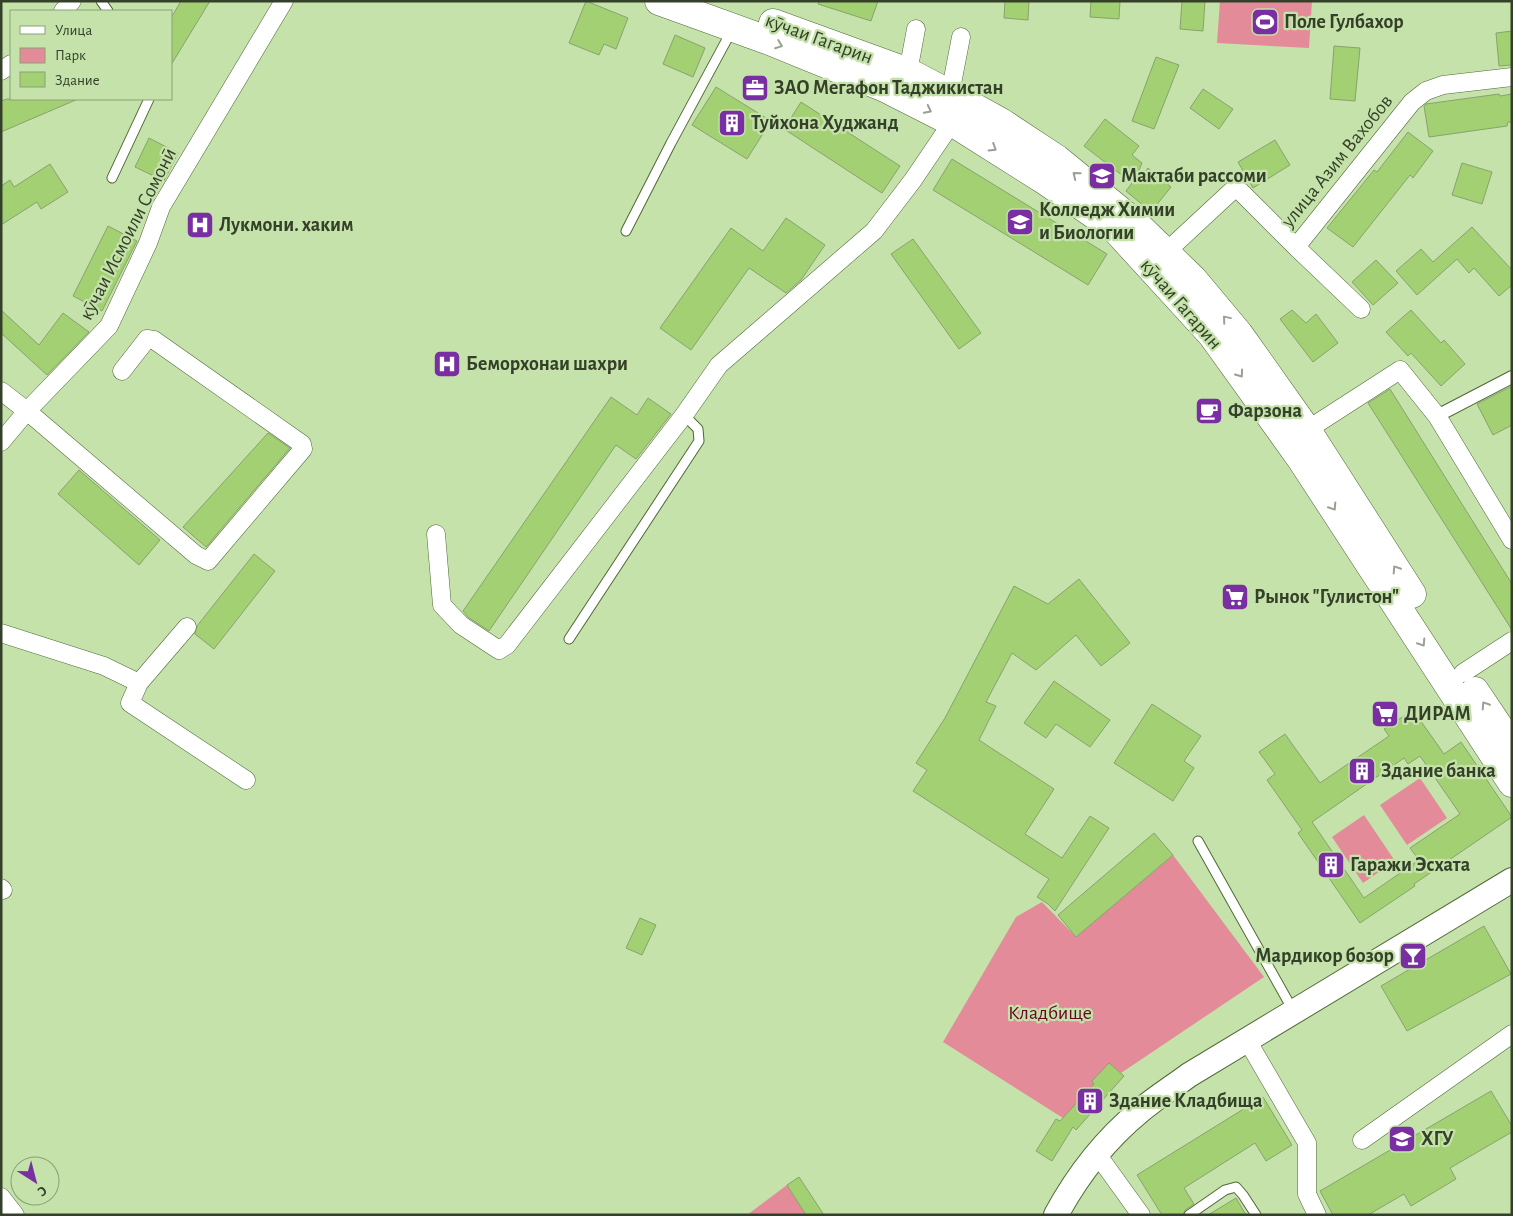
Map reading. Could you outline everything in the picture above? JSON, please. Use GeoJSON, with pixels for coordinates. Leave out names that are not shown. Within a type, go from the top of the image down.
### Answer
{"type":"FeatureCollection","features":[{"type":"Feature","properties":{"kind":"highway","name":"кӯчаи Гагарин"},"geometry":{"type":"LineString","coordinates":[[659,1],[828,64],[885,88],[956,106],[1001,122],[1057,159],[1134,222],[1193,279],[1238,334],[1306,430],[1512,746]]}},
{"type":"Feature","properties":{"kind":"highway","name":"кӯчаи Гагарин"},"geometry":{"type":"LineString","coordinates":[[711,1],[908,72],[956,106],[1047,182],[1115,229],[1212,336],[1301,459],[1512,783]]}},
{"type":"Feature","properties":{"kind":"main road"},"geometry":{"type":"LineString","coordinates":[[1056,1215],[1066,1197],[1097,1154],[1139,1112],[1189,1075],[1512,880]]}},
{"type":"Feature","properties":{"kind":"street","name":"кӯчаи Исмоили Сомонӣ"},"geometry":{"type":"LineString","coordinates":[[1,442],[27,411],[109,326],[148,243],[161,208],[284,1]]}},
{"type":"Feature","properties":{"kind":"street"},"geometry":{"type":"LineString","coordinates":[[908,72],[916,29]]}},
{"type":"Feature","properties":{"kind":"street"},"geometry":{"type":"LineString","coordinates":[[436,534],[442,605],[461,625],[499,650],[506,645],[684,415],[718,365],[874,231],[913,180],[956,106],[961,37]]}},
{"type":"Feature","properties":{"kind":"street","name":"улица Азим Вахобов"},"geometry":{"type":"LineString","coordinates":[[1296,247],[1412,102],[1426,91],[1443,85],[1512,77]]}},
{"type":"Feature","properties":{"kind":"street"},"geometry":{"type":"LineString","coordinates":[[1166,252],[1236,187],[1361,309]]}},
{"type":"Feature","properties":{"kind":"street"},"geometry":{"type":"LineString","coordinates":[[1,391],[196,555],[208,561],[303,449],[302,444],[154,340],[147,338],[122,371]]}},
{"type":"Feature","properties":{"kind":"street"},"geometry":{"type":"LineString","coordinates":[[1306,430],[1400,370],[1437,416],[1512,540]]}},
{"type":"Feature","properties":{"kind":"street"},"geometry":{"type":"LineString","coordinates":[[1437,416],[1512,377]]}},
{"type":"Feature","properties":{"kind":"street"},"geometry":{"type":"LineString","coordinates":[[187,627],[139,684],[130,703],[246,780]]}},
{"type":"Feature","properties":{"kind":"street"},"geometry":{"type":"LineString","coordinates":[[1,633],[104,666],[139,684]]}},
{"type":"Feature","properties":{"kind":"street"},"geometry":{"type":"LineString","coordinates":[[1463,673],[1512,641]]}},
{"type":"Feature","properties":{"kind":"street"},"geometry":{"type":"LineString","coordinates":[[1362,1140],[1512,1034]]}},
{"type":"Feature","properties":{"kind":"street"},"geometry":{"type":"LineString","coordinates":[[1248,1040],[1307,1143],[1307,1194],[1316,1215]]}},
{"type":"Feature","properties":{"kind":"street"},"geometry":{"type":"LineString","coordinates":[[1097,1154],[1141,1215]]}},
{"type":"Feature","properties":{"kind":"street"},"geometry":{"type":"LineString","coordinates":[[1,1197],[15,1215]]}},
{"type":"Feature","properties":{"kind":"lane"},"geometry":{"type":"LineString","coordinates":[[626,231],[733,28]]}},
{"type":"Feature","properties":{"kind":"lane"},"geometry":{"type":"LineString","coordinates":[[112,178],[149,100]]}},
{"type":"Feature","properties":{"kind":"lane"},"geometry":{"type":"LineString","coordinates":[[569,639],[699,441],[698,429],[684,415]]}},
{"type":"Feature","properties":{"kind":"lane"},"geometry":{"type":"LineString","coordinates":[[1198,840],[1294,1012]]}},
{"type":"Feature","properties":{"kind":"lane"},"geometry":{"type":"LineString","coordinates":[[1190,1215],[1225,1190],[1236,1187],[1256,1215]]}},
{"type":"Feature","properties":{"kind":"green space","name":"Поле Гулбахор"},"geometry":{"type":"Polygon","coordinates":[[[1220,1],[1312,1],[1309,48],[1217,43],[1220,1]]]}},
{"type":"Feature","properties":{"kind":"green space"},"geometry":{"type":"Polygon","coordinates":[[[1420,778],[1447,818],[1407,845],[1380,805],[1420,778]]]}},
{"type":"Feature","properties":{"kind":"green space"},"geometry":{"type":"Polygon","coordinates":[[[1364,815],[1395,861],[1363,883],[1332,837],[1364,815]]]}},
{"type":"Feature","properties":{"kind":"green space","name":"Кладбище"},"geometry":{"type":"Polygon","coordinates":[[[1173,855],[1264,977],[1121,1073],[1109,1063],[1092,1081],[1094,1084],[1063,1118],[943,1042],[1016,917],[1042,902],[1076,937],[1173,855]]]}},
{"type":"Feature","properties":{"kind":"green space"},"geometry":{"type":"Polygon","coordinates":[[[787,1185],[806,1215],[747,1215],[787,1185]]]}},
{"type":"Feature","properties":{"kind":"building"},"geometry":{"type":"Polygon","coordinates":[[[181,1],[210,1],[172,63],[172,16],[181,1]]]}},
{"type":"Feature","properties":{"kind":"building"},"geometry":{"type":"Polygon","coordinates":[[[586,1],[628,18],[616,49],[604,44],[599,55],[569,43],[586,1]]]}},
{"type":"Feature","properties":{"kind":"building"},"geometry":{"type":"Polygon","coordinates":[[[819,1],[878,1],[871,21],[818,4],[819,1]]]}},
{"type":"Feature","properties":{"kind":"building"},"geometry":{"type":"Polygon","coordinates":[[[1005,1],[1029,1],[1028,20],[1004,18],[1005,1]]]}},
{"type":"Feature","properties":{"kind":"building"},"geometry":{"type":"Polygon","coordinates":[[[1091,1],[1120,1],[1119,19],[1090,17],[1091,1]]]}},
{"type":"Feature","properties":{"kind":"building"},"geometry":{"type":"Polygon","coordinates":[[[1182,1],[1205,1],[1203,31],[1180,29],[1182,1]]]}},
{"type":"Feature","properties":{"kind":"building"},"geometry":{"type":"Polygon","coordinates":[[[1512,31],[1512,65],[1499,66],[1496,33],[1512,31]]]}},
{"type":"Feature","properties":{"kind":"building"},"geometry":{"type":"Polygon","coordinates":[[[675,35],[705,48],[693,77],[663,64],[675,35]]]}},
{"type":"Feature","properties":{"kind":"building"},"geometry":{"type":"Polygon","coordinates":[[[1334,46],[1360,48],[1355,101],[1330,99],[1334,46]]]}},
{"type":"Feature","properties":{"kind":"building"},"geometry":{"type":"Polygon","coordinates":[[[1156,57],[1179,65],[1154,129],[1132,121],[1156,57]]]}},
{"type":"Feature","properties":{"kind":"building","name":"Туйхона Худжанд"},"geometry":{"type":"Polygon","coordinates":[[[716,87],[771,121],[747,159],[692,125],[716,87]]]}},
{"type":"Feature","properties":{"kind":"building"},"geometry":{"type":"Polygon","coordinates":[[[1203,89],[1233,109],[1219,129],[1190,108],[1203,89]]]}},
{"type":"Feature","properties":{"kind":"building"},"geometry":{"type":"Polygon","coordinates":[[[1499,94],[1500,96],[1512,94],[1512,122],[1508,122],[1507,126],[1429,137],[1424,106],[1426,104],[1499,94]]]}},
{"type":"Feature","properties":{"kind":"building"},"geometry":{"type":"Polygon","coordinates":[[[7,99],[76,100],[1,132],[1,101],[7,99]]]}},
{"type":"Feature","properties":{"kind":"building"},"geometry":{"type":"Polygon","coordinates":[[[801,102],[900,166],[882,193],[784,129],[801,102]]]}},
{"type":"Feature","properties":{"kind":"building"},"geometry":{"type":"Polygon","coordinates":[[[1105,119],[1139,146],[1132,155],[1142,163],[1135,180],[1138,181],[1148,168],[1171,187],[1151,212],[1126,191],[1132,183],[1084,146],[1105,119]]]}},
{"type":"Feature","properties":{"kind":"building"},"geometry":{"type":"Polygon","coordinates":[[[1408,132],[1433,151],[1413,178],[1410,175],[1353,247],[1327,228],[1374,170],[1377,172],[1408,132]]]}},
{"type":"Feature","properties":{"kind":"building"},"geometry":{"type":"Polygon","coordinates":[[[149,138],[178,153],[164,181],[135,167],[149,138]]]}},
{"type":"Feature","properties":{"kind":"building"},"geometry":{"type":"Polygon","coordinates":[[[1275,140],[1290,165],[1253,188],[1238,162],[1275,140]]]}},
{"type":"Feature","properties":{"kind":"building","name":"Колледж Химии и Биологии"},"geometry":{"type":"Polygon","coordinates":[[[952,159],[1107,254],[1088,285],[933,190],[952,159]]]}},
{"type":"Feature","properties":{"kind":"building"},"geometry":{"type":"Polygon","coordinates":[[[1462,163],[1492,172],[1482,204],[1452,195],[1462,163]]]}},
{"type":"Feature","properties":{"kind":"building"},"geometry":{"type":"Polygon","coordinates":[[[50,164],[68,192],[41,209],[37,202],[1,225],[1,186],[10,180],[14,187],[50,164]]]}},
{"type":"Feature","properties":{"kind":"building"},"geometry":{"type":"Polygon","coordinates":[[[786,218],[825,245],[801,280],[786,293],[749,268],[691,350],[660,328],[731,228],[763,251],[786,218]]]}},
{"type":"Feature","properties":{"kind":"building"},"geometry":{"type":"Polygon","coordinates":[[[108,226],[137,241],[102,311],[73,296],[108,226]]]}},
{"type":"Feature","properties":{"kind":"building"},"geometry":{"type":"Polygon","coordinates":[[[1472,227],[1512,270],[1512,285],[1499,296],[1474,268],[1469,273],[1457,259],[1417,295],[1396,271],[1421,249],[1433,262],[1472,227]]]}},
{"type":"Feature","properties":{"kind":"building"},"geometry":{"type":"Polygon","coordinates":[[[913,239],[981,333],[959,349],[891,254],[913,239]]]}},
{"type":"Feature","properties":{"kind":"building"},"geometry":{"type":"Polygon","coordinates":[[[1376,260],[1398,283],[1373,305],[1352,282],[1376,260]]]}},
{"type":"Feature","properties":{"kind":"building"},"geometry":{"type":"Polygon","coordinates":[[[1,310],[39,345],[63,313],[89,332],[47,375],[1,333],[1,310]]]}},
{"type":"Feature","properties":{"kind":"building"},"geometry":{"type":"Polygon","coordinates":[[[1292,310],[1306,323],[1316,314],[1338,343],[1313,362],[1280,319],[1292,310]]]}},
{"type":"Feature","properties":{"kind":"building"},"geometry":{"type":"Polygon","coordinates":[[[1411,310],[1441,343],[1444,340],[1465,364],[1441,386],[1411,353],[1408,356],[1386,332],[1411,310]]]}},
{"type":"Feature","properties":{"kind":"building"},"geometry":{"type":"Polygon","coordinates":[[[1512,386],[1512,425],[1493,435],[1477,404],[1512,386]]]}},
{"type":"Feature","properties":{"kind":"building"},"geometry":{"type":"Polygon","coordinates":[[[1390,389],[1512,584],[1512,630],[1368,403],[1390,389]]]}},
{"type":"Feature","properties":{"kind":"building"},"geometry":{"type":"Polygon","coordinates":[[[611,397],[637,415],[648,398],[671,414],[636,459],[616,445],[489,631],[468,617],[463,611],[611,397]]]}},
{"type":"Feature","properties":{"kind":"building"},"geometry":{"type":"Polygon","coordinates":[[[268,433],[290,448],[206,547],[183,527],[268,433]]]}},
{"type":"Feature","properties":{"kind":"building"},"geometry":{"type":"Polygon","coordinates":[[[79,470],[160,540],[139,565],[58,494],[79,470]]]}},
{"type":"Feature","properties":{"kind":"building"},"geometry":{"type":"Polygon","coordinates":[[[254,554],[275,571],[214,649],[195,634],[197,626],[254,554]]]}},
{"type":"Feature","properties":{"kind":"building"},"geometry":{"type":"Polygon","coordinates":[[[1079,579],[1130,643],[1101,666],[1076,635],[1036,670],[1012,653],[986,702],[996,706],[979,740],[1054,789],[1025,834],[1062,858],[1090,816],[1109,828],[1055,911],[1037,897],[1049,879],[913,791],[927,770],[916,763],[945,718],[1014,586],[1048,604],[1079,579]]]}},
{"type":"Feature","properties":{"kind":"building"},"geometry":{"type":"Polygon","coordinates":[[[1054,681],[1110,720],[1090,747],[1056,724],[1046,738],[1024,723],[1054,681]]]}},
{"type":"Feature","properties":{"kind":"building"},"geometry":{"type":"Polygon","coordinates":[[[1152,704],[1201,736],[1184,761],[1194,768],[1173,801],[1114,763],[1152,704]]]}},
{"type":"Feature","properties":{"kind":"building"},"geometry":{"type":"Polygon","coordinates":[[[1413,710],[1444,754],[1461,742],[1512,817],[1360,923],[1298,833],[1302,830],[1267,780],[1275,774],[1259,752],[1285,734],[1320,783],[1389,736],[1384,729],[1413,710]],[[1420,756],[1408,764],[1404,758],[1312,822],[1364,898],[1419,860],[1410,848],[1460,814],[1420,756]]]}},
{"type":"Feature","properties":{"kind":"building"},"geometry":{"type":"Polygon","coordinates":[[[1154,833],[1173,855],[1076,937],[1058,915],[1154,833]]]}},
{"type":"Feature","properties":{"kind":"building"},"geometry":{"type":"Polygon","coordinates":[[[640,918],[656,925],[642,955],[626,948],[640,918]]]}},
{"type":"Feature","properties":{"kind":"building"},"geometry":{"type":"Polygon","coordinates":[[[1484,926],[1511,974],[1407,1031],[1381,986],[1484,926]]]}},
{"type":"Feature","properties":{"kind":"building","name":"Здание Кладбища"},"geometry":{"type":"Polygon","coordinates":[[[1109,1063],[1124,1076],[1076,1130],[1073,1127],[1052,1161],[1036,1151],[1056,1119],[1060,1121],[1094,1084],[1092,1081],[1109,1063]]]}},
{"type":"Feature","properties":{"kind":"building"},"geometry":{"type":"Polygon","coordinates":[[[1491,1091],[1512,1126],[1512,1132],[1450,1168],[1456,1179],[1411,1206],[1404,1194],[1368,1215],[1333,1215],[1320,1191],[1491,1091]]]}},
{"type":"Feature","properties":{"kind":"building"},"geometry":{"type":"Polygon","coordinates":[[[1263,1097],[1292,1145],[1266,1161],[1255,1143],[1184,1188],[1194,1204],[1185,1210],[1183,1215],[1162,1215],[1137,1175],[1263,1097]]]}},
{"type":"Feature","properties":{"kind":"building"},"geometry":{"type":"Polygon","coordinates":[[[799,1177],[824,1215],[806,1215],[787,1185],[799,1177]]]}},
{"type":"Feature","properties":{"kind":"building"},"geometry":{"type":"Polygon","coordinates":[[[1236,1198],[1246,1215],[1208,1215],[1236,1198]]]}},
{"type":"Feature","properties":{"kind":"place","name":"Поле Гулбахор"},"geometry":{"type":"Point","coordinates":[1265,22]}},
{"type":"Feature","properties":{"kind":"place","name":"ЗАО Мегафон Таджикистан"},"geometry":{"type":"Point","coordinates":[755,88]}},
{"type":"Feature","properties":{"kind":"place","name":"Туйхона Худжанд"},"geometry":{"type":"Point","coordinates":[732,123]}},
{"type":"Feature","properties":{"kind":"place","name":"Мактаби рассоми"},"geometry":{"type":"Point","coordinates":[1102,176]}},
{"type":"Feature","properties":{"kind":"place","name":"Колледж Химии и Биологии"},"geometry":{"type":"Point","coordinates":[1020,222]}},
{"type":"Feature","properties":{"kind":"place","name":"Лукмони. хаким"},"geometry":{"type":"Point","coordinates":[200,225]}},
{"type":"Feature","properties":{"kind":"place","name":"Беморхонаи шахри"},"geometry":{"type":"Point","coordinates":[447,364]}},
{"type":"Feature","properties":{"kind":"place","name":"Фарзона"},"geometry":{"type":"Point","coordinates":[1209,411]}},
{"type":"Feature","properties":{"kind":"place","name":"Рынок \"Гулистон\""},"geometry":{"type":"Point","coordinates":[1235,597]}},
{"type":"Feature","properties":{"kind":"place","name":"ДИРАМ"},"geometry":{"type":"Point","coordinates":[1385,714]}},
{"type":"Feature","properties":{"kind":"place","name":"Здание банка"},"geometry":{"type":"Point","coordinates":[1362,771]}},
{"type":"Feature","properties":{"kind":"place","name":"Гаражи Эсхата"},"geometry":{"type":"Point","coordinates":[1331,865]}},
{"type":"Feature","properties":{"kind":"place","name":"Мардикор бозор"},"geometry":{"type":"Point","coordinates":[1413,956]}},
{"type":"Feature","properties":{"kind":"place","name":"Здание Кладбища"},"geometry":{"type":"Point","coordinates":[1090,1101]}},
{"type":"Feature","properties":{"kind":"place","name":"ХГУ"},"geometry":{"type":"Point","coordinates":[1402,1139]}}]}
